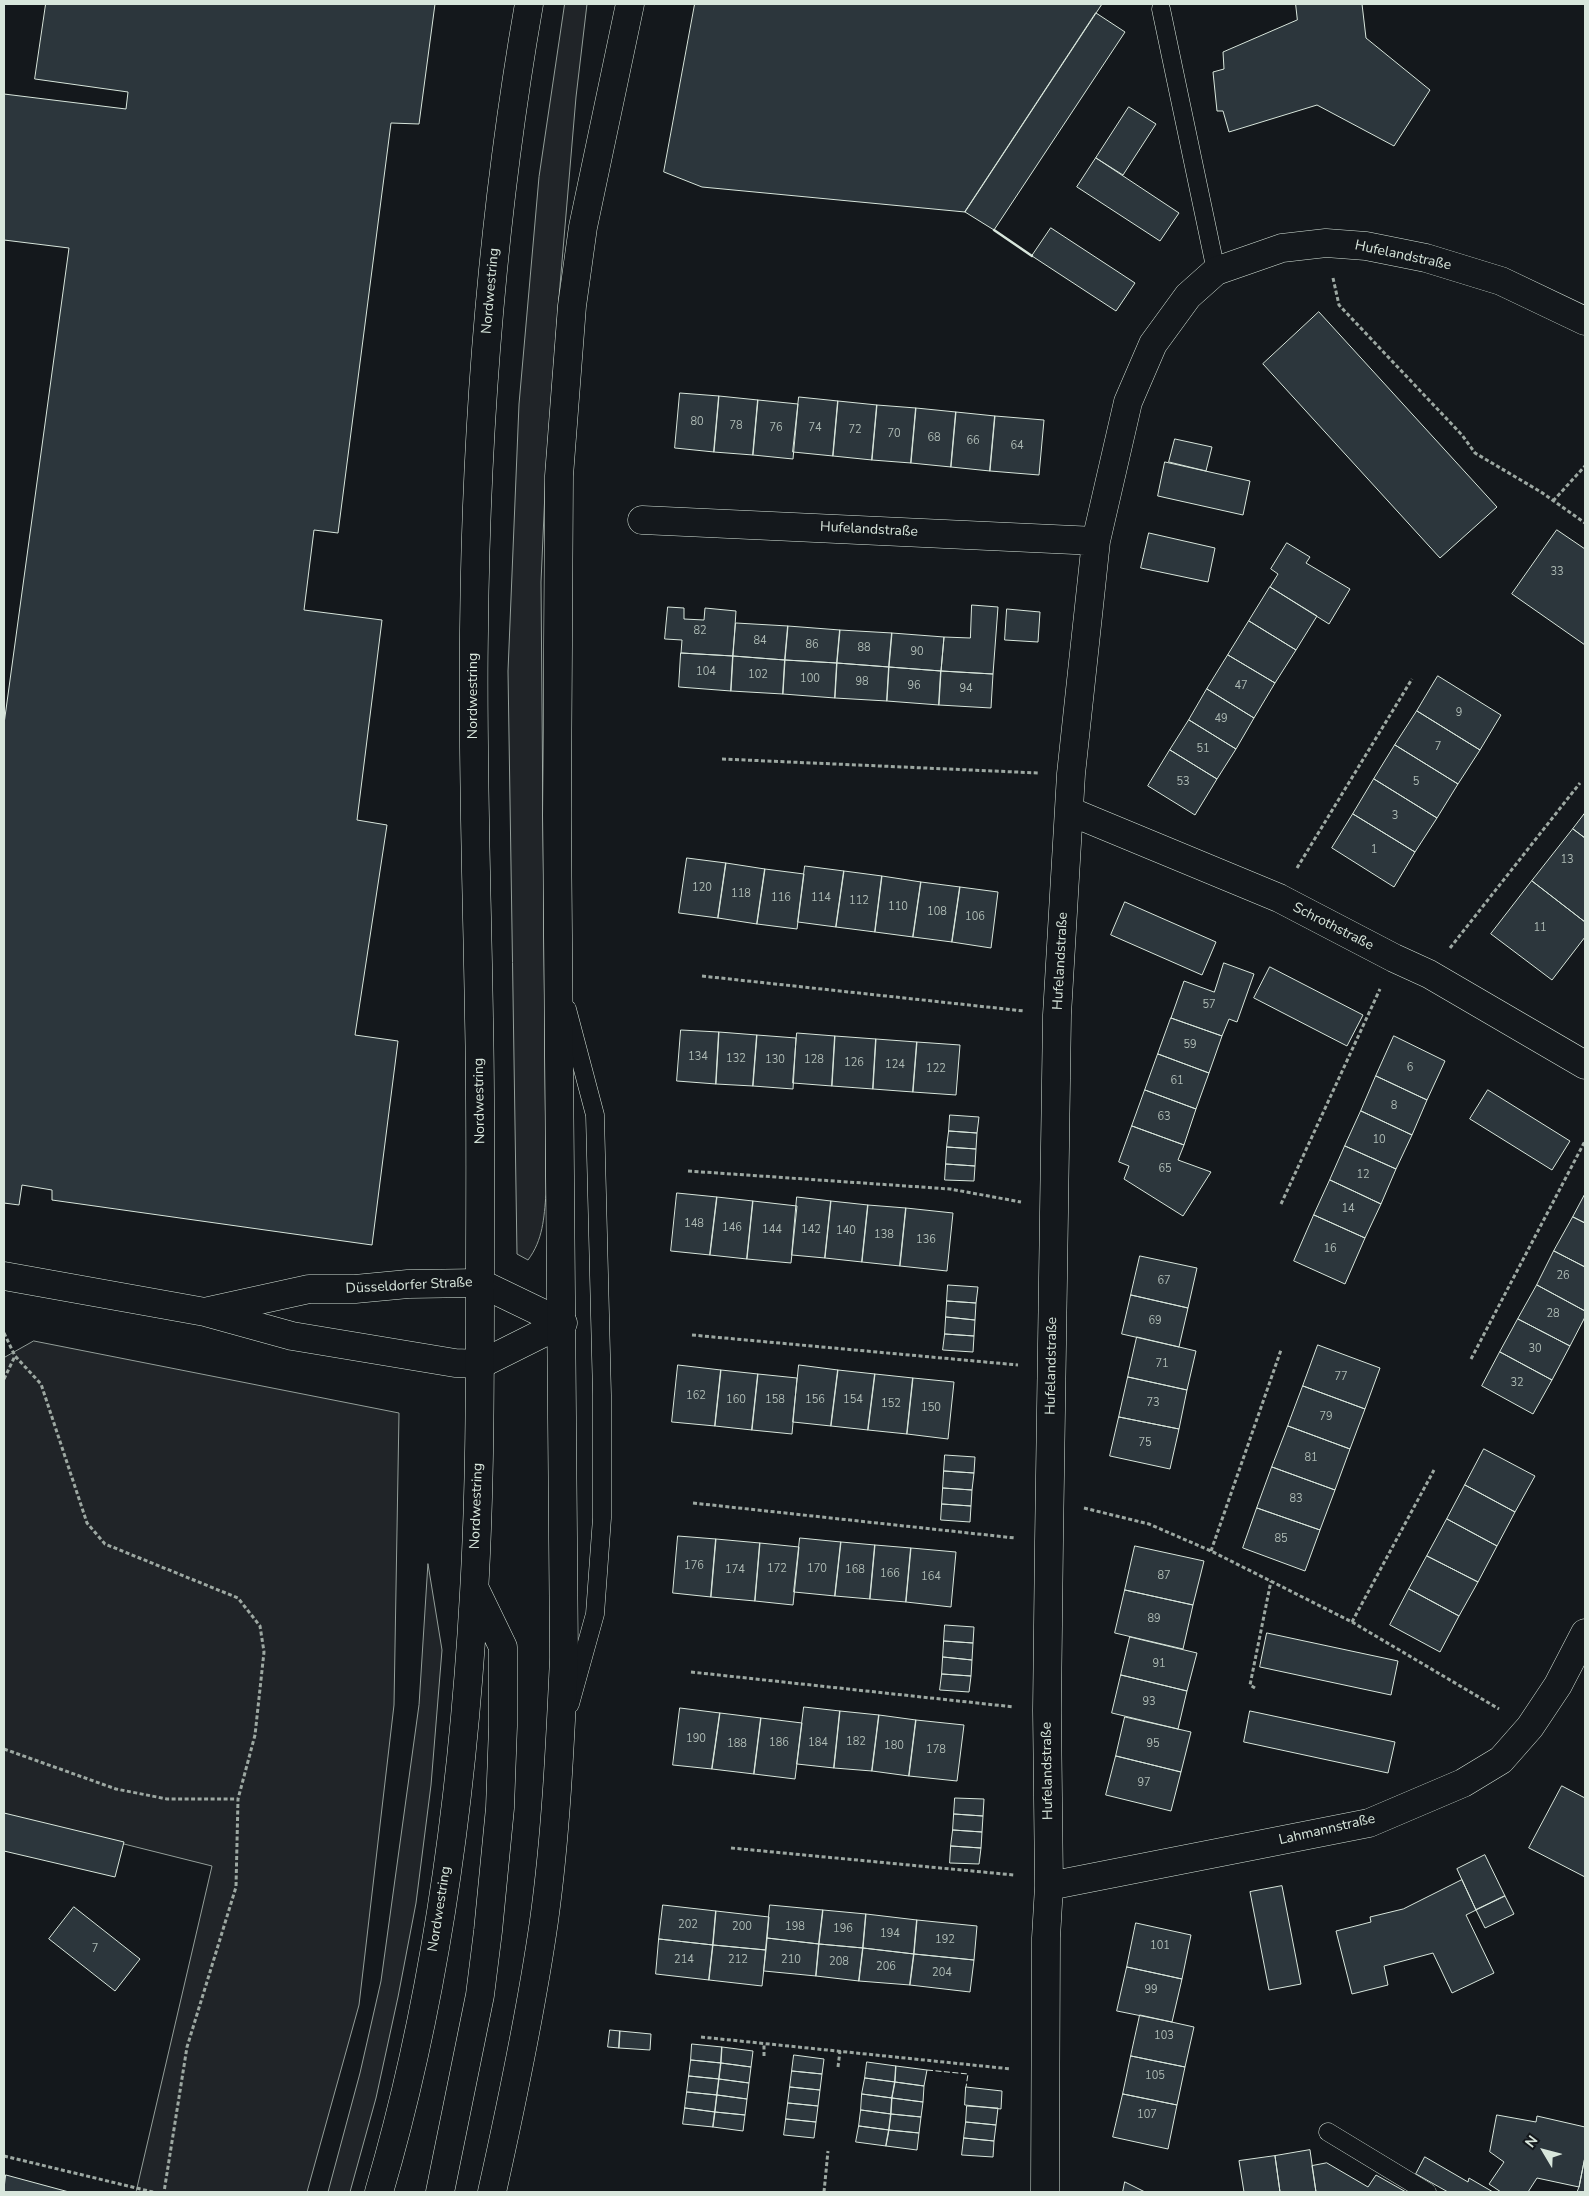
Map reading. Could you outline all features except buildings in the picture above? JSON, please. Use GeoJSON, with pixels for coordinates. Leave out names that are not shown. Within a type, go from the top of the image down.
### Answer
{"type":"FeatureCollection","features":[{"type":"Feature","properties":{"kind":"street","name":"Nordwestring"},"geometry":{"type":"LineString","coordinates":[[379,2192],[399,2120],[439,1922],[461,1760],[475,1588],[481,1364],[482,1184],[474,643],[477,501],[493,260],[529,4]]}},
{"type":"Feature","properties":{"kind":"street"},"geometry":{"type":"LineString","coordinates":[[492,2192],[530,2009],[544,1920],[560,1743],[565,1594],[559,979],[559,476],[572,306],[583,227],[630,4]]}},
{"type":"Feature","properties":{"kind":"street","name":"Hufelandstraße"},"geometry":{"type":"LineString","coordinates":[[1045,2192],[1046,1938],[1049,1882],[1047,1710],[1058,1014],[1071,774],[1096,541],[1128,402],[1153,344],[1188,296],[1216,271],[1282,248],[1326,243],[1366,246],[1426,258],[1500,281],[1585,321]]}},
{"type":"Feature","properties":{"kind":"street","name":"Hufelandstraße"},"geometry":{"type":"LineString","coordinates":[[642,520],[1096,541]]}},
{"type":"Feature","properties":{"kind":"street","name":"Schrothstraße"},"geometry":{"type":"LineString","coordinates":[[1069,811],[1279,898],[1394,958],[1430,974],[1585,1065]]}},
{"type":"Feature","properties":{"kind":"street","name":"Düsseldorfer Straße"},"geometry":{"type":"LineString","coordinates":[[4,1276],[205,1312],[292,1336],[455,1363],[481,1364],[563,1323]]}},
{"type":"Feature","properties":{"kind":"street","name":"Düsseldorfer Straße"},"geometry":{"type":"LineString","coordinates":[[205,1312],[309,1289],[355,1289],[408,1284],[480,1283],[563,1323]]}},
{"type":"Feature","properties":{"kind":"street"},"geometry":{"type":"LineString","coordinates":[[440,2192],[480,1995],[500,1808],[503,1647],[475,1588]]}},
{"type":"Feature","properties":{"kind":"street","name":"Lahmannstraße"},"geometry":{"type":"LineString","coordinates":[[1049,1882],[1369,1823],[1463,1783],[1501,1760],[1530,1727],[1558,1685],[1585,1633]]}},
{"type":"Feature","properties":{"kind":"lane"},"geometry":{"type":"LineString","coordinates":[[1161,9],[1216,271]]}},
{"type":"Feature","properties":{"kind":"lane"},"geometry":{"type":"LineString","coordinates":[[559,979],[595,1115],[602,1480],[602,1518],[595,1614],[560,1743]]}},
{"type":"Feature","properties":{"kind":"lane"},"geometry":{"type":"LineString","coordinates":[[1328,2132],[1427,2192]]}},
{"type":"Feature","properties":{"kind":"path"},"geometry":{"type":"LineString","coordinates":[[1326,243],[1339,305],[1462,435],[1475,453],[1585,523]]}},
{"type":"Feature","properties":{"kind":"path"},"geometry":{"type":"LineString","coordinates":[[1553,501],[1585,466]]}},
{"type":"Feature","properties":{"kind":"path"},"geometry":{"type":"LineString","coordinates":[[1279,898],[1412,679]]}},
{"type":"Feature","properties":{"kind":"path"},"geometry":{"type":"LineString","coordinates":[[722,759],[1071,774]]}},
{"type":"Feature","properties":{"kind":"path"},"geometry":{"type":"LineString","coordinates":[[1430,974],[1580,783]]}},
{"type":"Feature","properties":{"kind":"path"},"geometry":{"type":"LineString","coordinates":[[1281,1204],[1394,958]]}},
{"type":"Feature","properties":{"kind":"path"},"geometry":{"type":"LineString","coordinates":[[702,976],[1058,1014]]}},
{"type":"Feature","properties":{"kind":"path"},"geometry":{"type":"LineString","coordinates":[[1470,1359],[1585,1141]]}},
{"type":"Feature","properties":{"kind":"path"},"geometry":{"type":"LineString","coordinates":[[688,1170],[950,1189],[1054,1208]]}},
{"type":"Feature","properties":{"kind":"path"},"geometry":{"type":"LineString","coordinates":[[4,1333],[16,1356],[41,1384],[87,1523],[105,1544],[238,1598],[260,1626],[264,1652],[255,1735],[238,1799],[236,1887],[187,2047],[164,2192]]}},
{"type":"Feature","properties":{"kind":"path"},"geometry":{"type":"LineString","coordinates":[[692,1334],[1052,1368]]}},
{"type":"Feature","properties":{"kind":"path"},"geometry":{"type":"LineString","coordinates":[[1210,1551],[1281,1350]]}},
{"type":"Feature","properties":{"kind":"path"},"geometry":{"type":"LineString","coordinates":[[4,1379],[16,1356]]}},
{"type":"Feature","properties":{"kind":"path"},"geometry":{"type":"LineString","coordinates":[[1352,1622],[1434,1470]]}},
{"type":"Feature","properties":{"kind":"path"},"geometry":{"type":"LineString","coordinates":[[1050,1500],[1149,1524],[1210,1551],[1352,1622],[1530,1727]]}},
{"type":"Feature","properties":{"kind":"path"},"geometry":{"type":"LineString","coordinates":[[693,1503],[1049,1541]]}},
{"type":"Feature","properties":{"kind":"path"},"geometry":{"type":"LineString","coordinates":[[1255,1688],[1250,1686],[1271,1581]]}},
{"type":"Feature","properties":{"kind":"path"},"geometry":{"type":"LineString","coordinates":[[691,1672],[1047,1710]]}},
{"type":"Feature","properties":{"kind":"path"},"geometry":{"type":"LineString","coordinates":[[4,1749],[116,1789],[167,1799],[238,1799]]}},
{"type":"Feature","properties":{"kind":"path"},"geometry":{"type":"LineString","coordinates":[[731,1848],[1049,1882]]}},
{"type":"Feature","properties":{"kind":"path"},"geometry":{"type":"LineString","coordinates":[[701,2037],[764,2042],[1046,2073]]}},
{"type":"Feature","properties":{"kind":"path"},"geometry":{"type":"LineString","coordinates":[[764,2042],[764,2056]]}},
{"type":"Feature","properties":{"kind":"path"},"geometry":{"type":"LineString","coordinates":[[838,2067],[840,2051]]}},
{"type":"Feature","properties":{"kind":"path"},"geometry":{"type":"LineString","coordinates":[[824,2192],[828,2151]]}},
{"type":"Feature","properties":{"kind":"path"},"geometry":{"type":"LineString","coordinates":[[4,2156],[153,2192]]}},
{"type":"Feature","properties":{"kind":"shaded area"},"geometry":{"type":"Polygon","coordinates":[[[565,4],[587,4],[576,97],[546,469],[541,582],[546,1194],[540,1237],[528,1260],[517,1254],[508,671],[519,404],[539,177],[565,4]]]}},
{"type":"Feature","properties":{"kind":"shaded area"},"geometry":{"type":"Polygon","coordinates":[[[34,1341],[399,1413],[394,1705],[359,2005],[307,2192],[136,2192],[212,1866],[4,1814],[4,1358],[34,1341]]]}},
{"type":"Feature","properties":{"kind":"shaded area"},"geometry":{"type":"Polygon","coordinates":[[[428,1564],[442,1650],[431,1785],[416,1903],[376,2098],[350,2192],[328,2192],[360,2073],[381,1981],[419,1705],[428,1564]]]}},
{"type":"Feature","properties":{"kind":"fence"},"geometry":{"type":"LineString","coordinates":[[927,2070],[968,2074],[966,2087]]}},
{"type":"Feature","properties":{"kind":"wall"},"geometry":{"type":"LineString","coordinates":[[994,230],[1032,256]]}}]}
